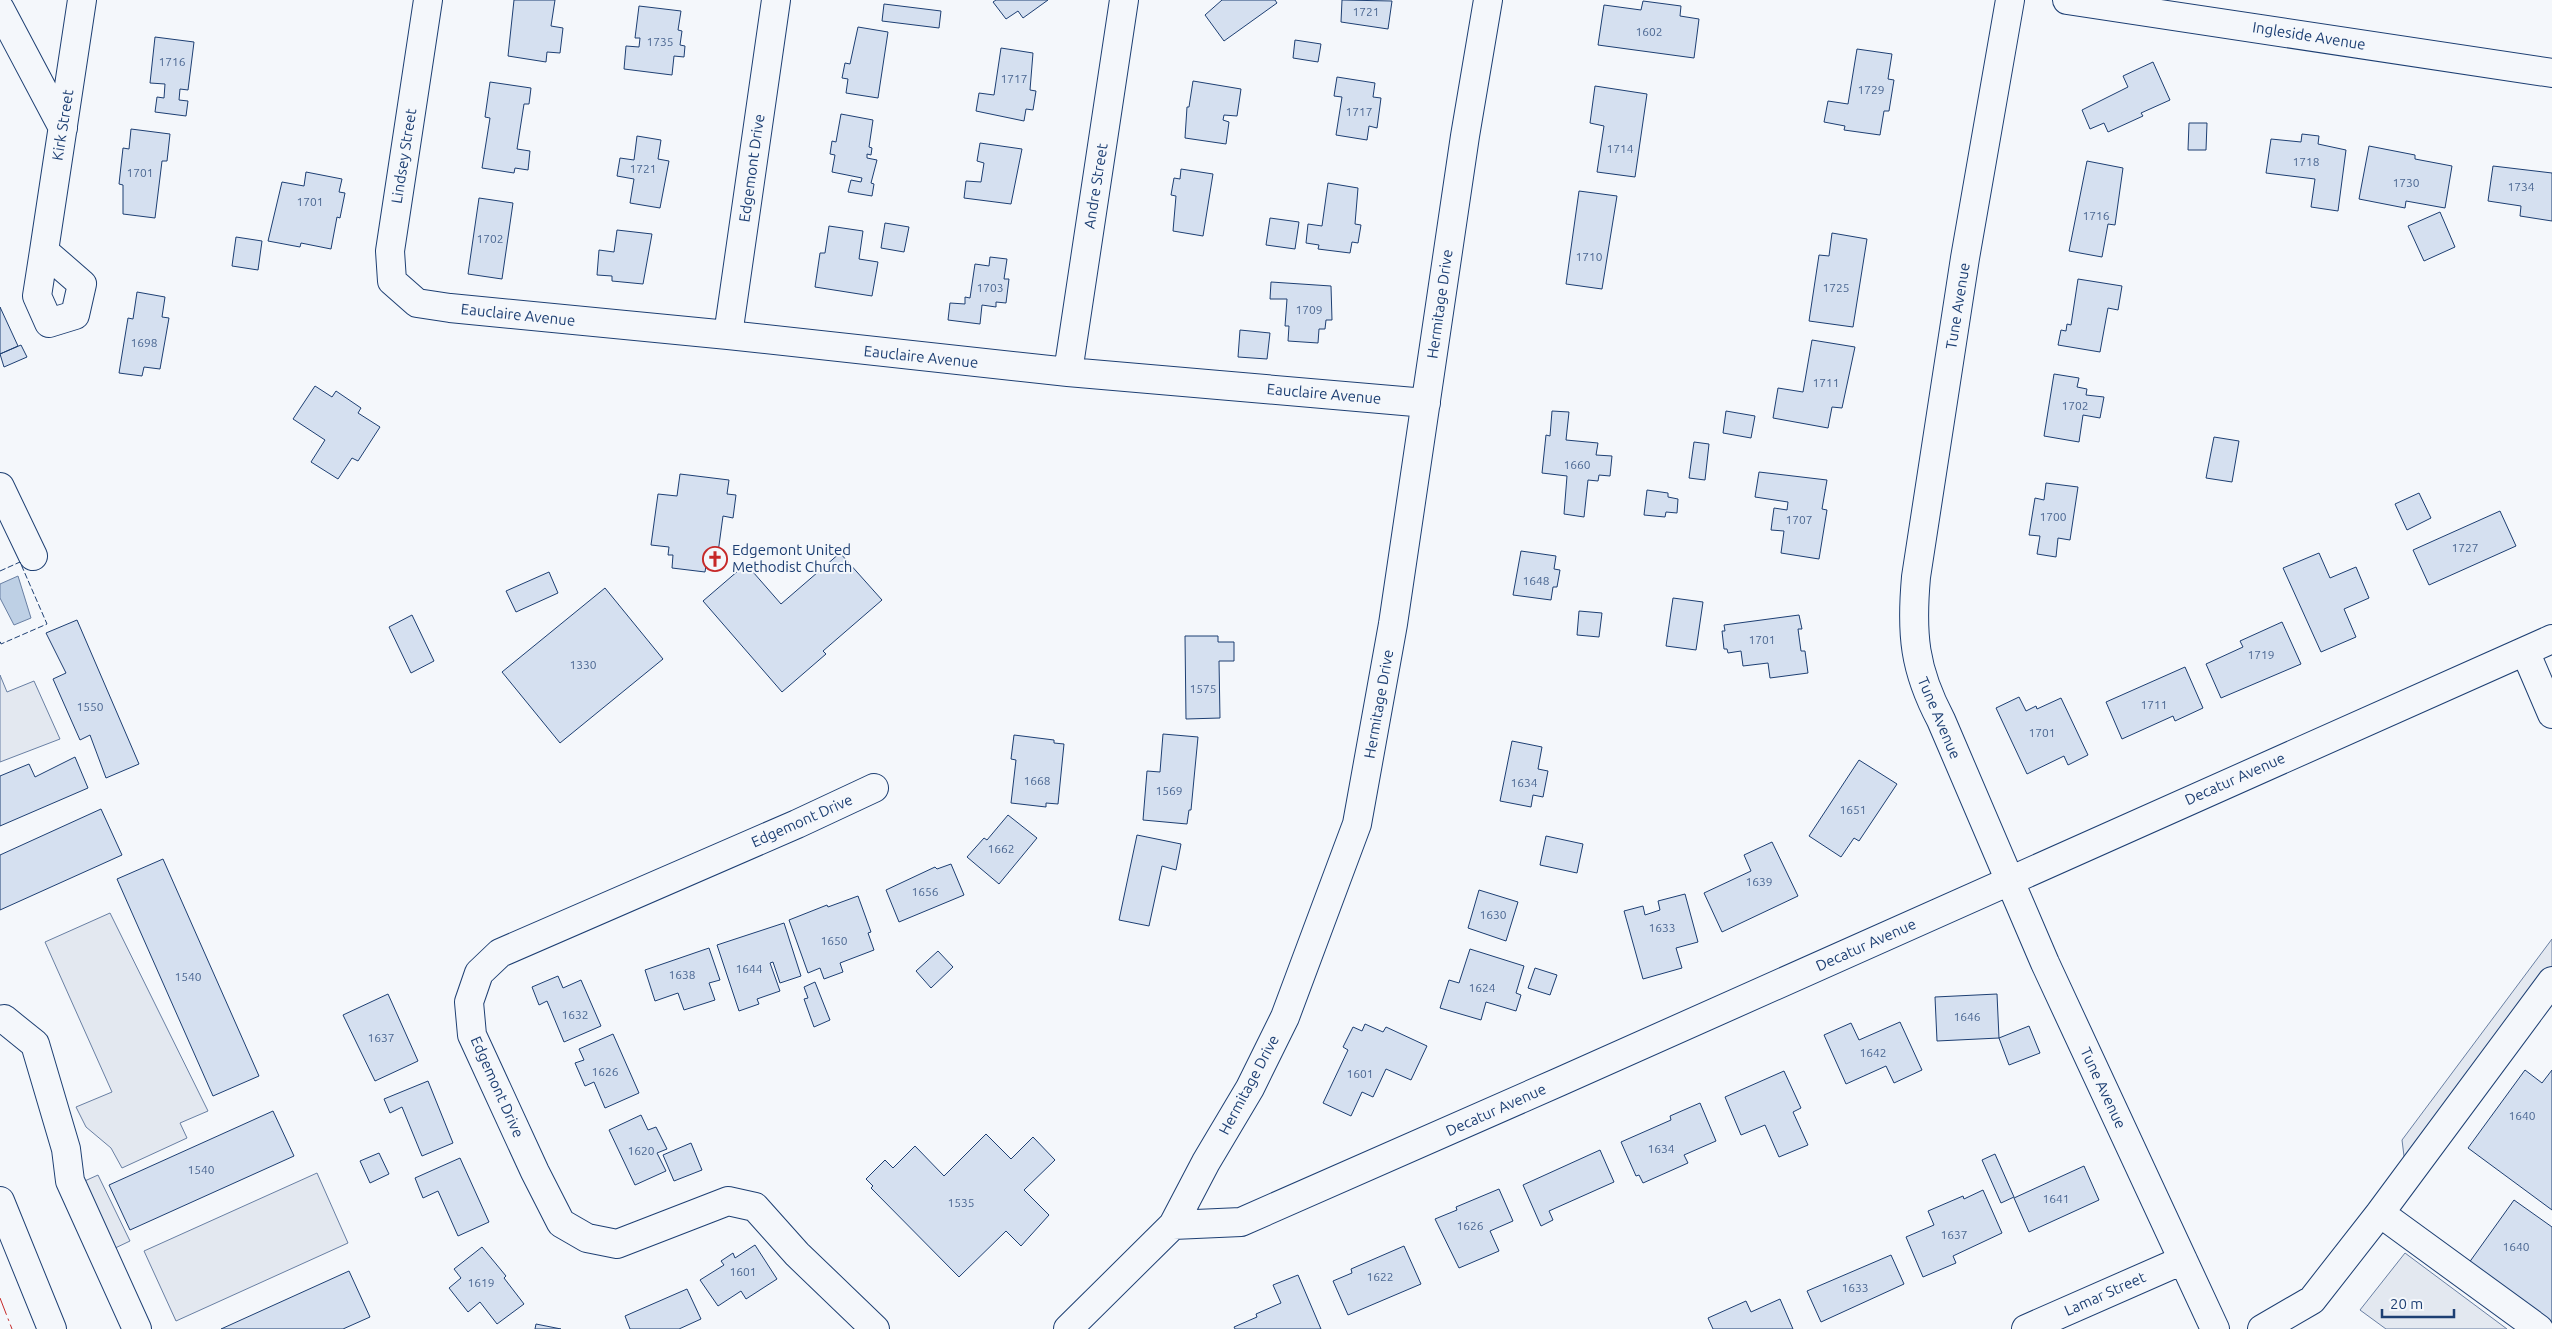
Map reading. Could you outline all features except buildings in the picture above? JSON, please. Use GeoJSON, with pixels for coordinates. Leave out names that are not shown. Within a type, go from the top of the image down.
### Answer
{"type":"FeatureCollection","features":[{"type":"Feature","properties":{"kind":"street","name":"Kirk Street"},"geometry":{"type":"LineString","coordinates":[[44,251],[82,0]]}},
{"type":"Feature","properties":{"kind":"street","name":"Lindsey Street"},"geometry":{"type":"LineString","coordinates":[[416,303],[392,281],[390,251],[428,0]]}},
{"type":"Feature","properties":{"kind":"street","name":"Edgemont Drive"},"geometry":{"type":"LineString","coordinates":[[728,335],[776,0]]}},
{"type":"Feature","properties":{"kind":"street","name":"Andre Street"},"geometry":{"type":"LineString","coordinates":[[1068,372],[1124,0]]}},
{"type":"Feature","properties":{"kind":"street","name":"Hermitage Drive"},"geometry":{"type":"LineString","coordinates":[[1068,1329],[1173,1225],[1206,1162],[1250,1088],[1285,1017],[1357,824],[1394,624],[1465,136],[1488,0]]}},
{"type":"Feature","properties":{"kind":"street","name":"Tune Avenue"},"geometry":{"type":"LineString","coordinates":[[2010,0],[1965,258],[1916,577],[1913,606],[1918,666],[1927,694],[2045,963],[2215,1329]]}},
{"type":"Feature","properties":{"kind":"street","name":"Ingleside Avenue"},"geometry":{"type":"LineString","coordinates":[[2067,0],[2552,73]]}},
{"type":"Feature","properties":{"kind":"street"},"geometry":{"type":"LineString","coordinates":[[0,9],[63,128]]}},
{"type":"Feature","properties":{"kind":"street","name":"Eauclaire Avenue"},"geometry":{"type":"LineString","coordinates":[[416,303],[450,308],[728,335],[808,346],[1068,372],[1426,403]]}},
{"type":"Feature","properties":{"kind":"street"},"geometry":{"type":"LineString","coordinates":[[0,487],[32,556]]}},
{"type":"Feature","properties":{"kind":"street","name":"Decatur Avenue"},"geometry":{"type":"LineString","coordinates":[[1173,1225],[1241,1222],[2552,639]]}},
{"type":"Feature","properties":{"kind":"street"},"geometry":{"type":"LineString","coordinates":[[2525,651],[2552,714]]}},
{"type":"Feature","properties":{"kind":"street","name":"Edgemont Drive"},"geometry":{"type":"LineString","coordinates":[[874,788],[797,824],[500,952],[479,973],[469,1002],[472,1034],[535,1172],[561,1223],[587,1238],[617,1244],[728,1201],[755,1207],[798,1254],[875,1329]]}},
{"type":"Feature","properties":{"kind":"street"},"geometry":{"type":"LineString","coordinates":[[2262,1329],[2312,1300],[2380,1213],[2552,981]]}},
{"type":"Feature","properties":{"kind":"street"},"geometry":{"type":"LineString","coordinates":[[0,1020],[4,1019],[35,1044],[66,1149],[70,1180],[137,1329]]}},
{"type":"Feature","properties":{"kind":"street"},"geometry":{"type":"LineString","coordinates":[[0,1201],[52,1329]]}},
{"type":"Feature","properties":{"kind":"street"},"geometry":{"type":"LineString","coordinates":[[2380,1213],[2539,1329]]}},
{"type":"Feature","properties":{"kind":"street","name":"Lamar Street"},"geometry":{"type":"LineString","coordinates":[[2026,1329],[2183,1260]]}},
{"type":"Feature","properties":{"kind":"shaded area"},"geometry":{"type":"Polygon","coordinates":[[[0,675],[7,692],[34,681],[60,739],[0,762],[0,675]]]}},
{"type":"Feature","properties":{"kind":"shaded area"},"geometry":{"type":"Polygon","coordinates":[[[110,913],[208,1111],[180,1123],[187,1138],[122,1168],[111,1148],[86,1127],[76,1107],[112,1092],[45,942],[110,913]]]}},
{"type":"Feature","properties":{"kind":"shaded area"},"geometry":{"type":"Polygon","coordinates":[[[2552,939],[2552,972],[2405,1164],[2402,1140],[2552,939]]]}},
{"type":"Feature","properties":{"kind":"shaded area"},"geometry":{"type":"Polygon","coordinates":[[[317,1173],[348,1243],[176,1321],[144,1251],[317,1173]]]}},
{"type":"Feature","properties":{"kind":"shaded area"},"geometry":{"type":"Polygon","coordinates":[[[98,1175],[130,1241],[111,1250],[78,1184],[98,1175]]]}},
{"type":"Feature","properties":{"kind":"shaded area"},"geometry":{"type":"Polygon","coordinates":[[[2405,1253],[2507,1329],[2386,1329],[2360,1310],[2405,1253]]]}},
{"type":"Feature","properties":{"kind":"water"},"geometry":{"type":"Polygon","coordinates":[[[18,576],[31,618],[14,625],[0,598],[0,584],[18,576]]]}},
{"type":"Feature","properties":{"kind":"fence"},"geometry":{"type":"LineString","coordinates":[[0,571],[20,562],[47,624],[1,644],[0,641]]}},
{"type":"Feature","properties":{"kind":"power"},"geometry":{"type":"LineString","coordinates":[[0,1298],[12,1329]]}},
{"type":"Feature","properties":{"kind":"place","name":"Edgemont United Methodist Church"},"geometry":{"type":"Point","coordinates":[715,559]}}]}
